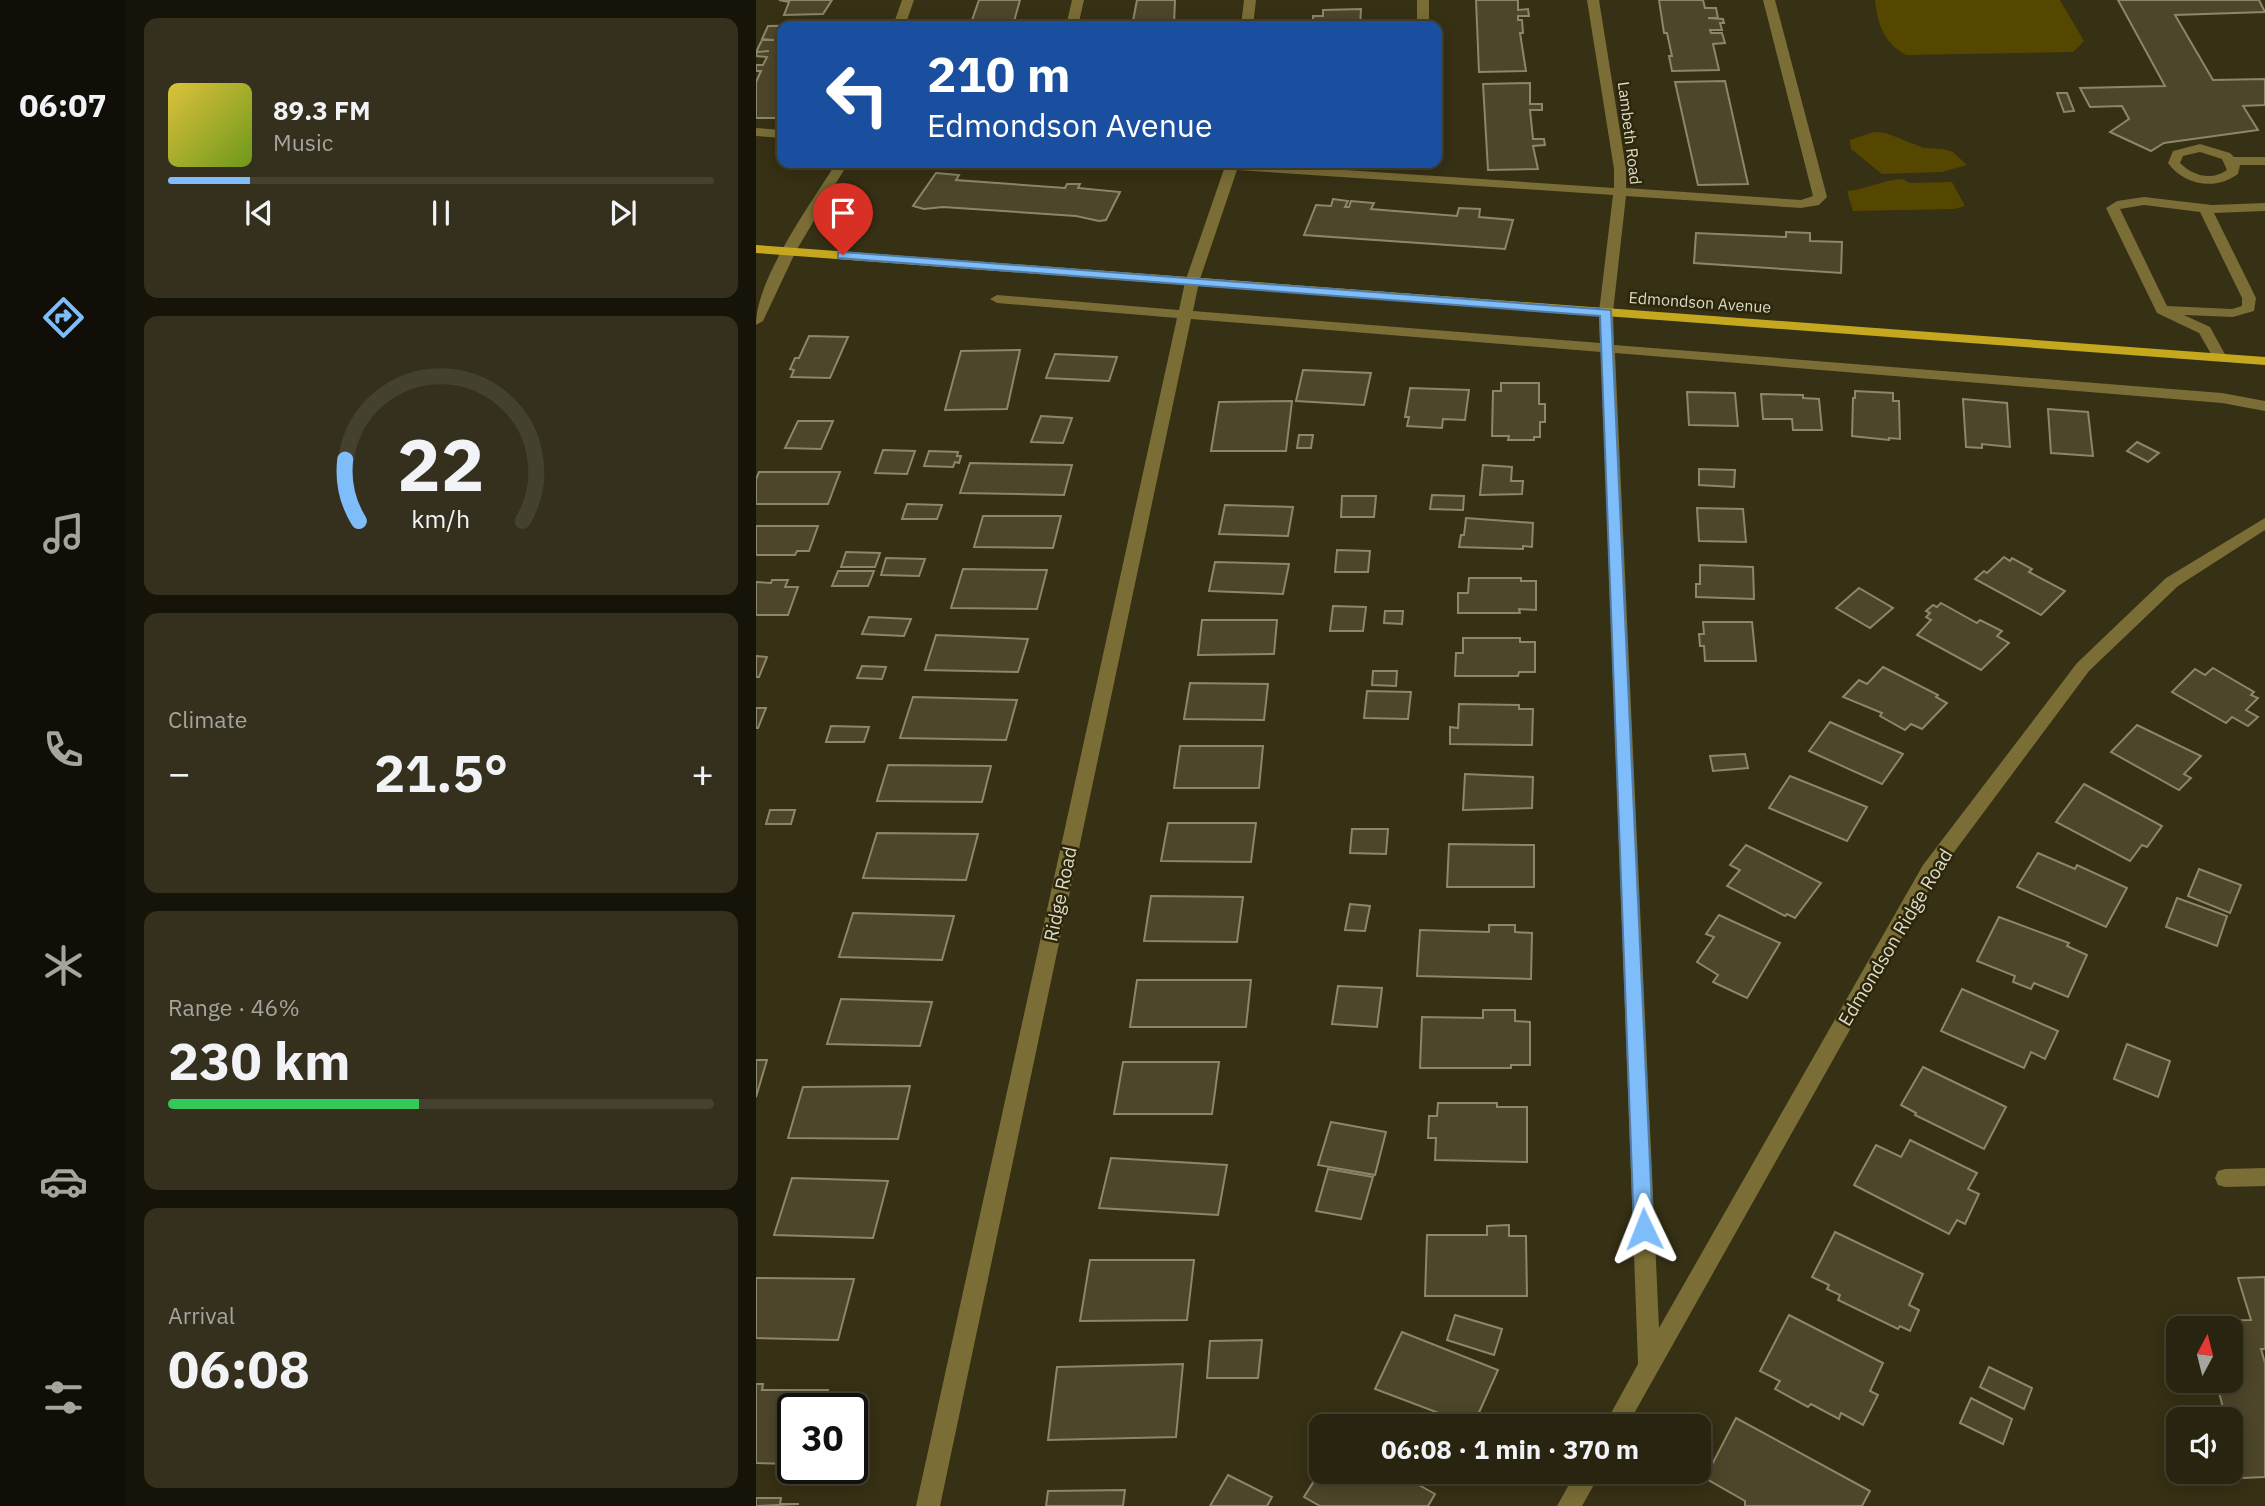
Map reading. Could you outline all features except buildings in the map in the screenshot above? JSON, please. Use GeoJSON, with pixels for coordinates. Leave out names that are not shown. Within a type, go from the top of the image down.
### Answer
{"type":"FeatureCollection","features":[{"type":"Feature","properties":{"kind":"main road","name":"Edmondson Avenue"},"geometry":{"type":"LineString","coordinates":[[756,249],[2265,361]]}},
{"type":"Feature","properties":{"kind":"street"},"geometry":{"type":"LineString","coordinates":[[901,21],[908,0]]}},
{"type":"Feature","properties":{"kind":"street"},"geometry":{"type":"LineString","coordinates":[[1073,21],[1078,0]]}},
{"type":"Feature","properties":{"kind":"street"},"geometry":{"type":"LineString","coordinates":[[1248,21],[1250,0]]}},
{"type":"Feature","properties":{"kind":"street"},"geometry":{"type":"LineString","coordinates":[[1423,0],[1423,21]]}},
{"type":"Feature","properties":{"kind":"street","name":"Lambeth Road"},"geometry":{"type":"LineString","coordinates":[[1593,0],[1619,169],[1620,192],[1606,312],[1649,1366]]}},
{"type":"Feature","properties":{"kind":"street"},"geometry":{"type":"LineString","coordinates":[[1277,168],[1801,204],[1814,202],[1820,197],[1769,0]]}},
{"type":"Feature","properties":{"kind":"street"},"geometry":{"type":"LineString","coordinates":[[756,132],[777,134]]}},
{"type":"Feature","properties":{"kind":"street"},"geometry":{"type":"LineString","coordinates":[[2231,161],[2265,161]]}},
{"type":"Feature","properties":{"kind":"street"},"geometry":{"type":"LineString","coordinates":[[756,321],[789,251],[839,168]]}},
{"type":"Feature","properties":{"kind":"street","name":"Ridge Road"},"geometry":{"type":"LineString","coordinates":[[928,1506],[1192,282],[1231,168]]}},
{"type":"Feature","properties":{"kind":"street"},"geometry":{"type":"LineString","coordinates":[[1427,168],[1428,178]]}},
{"type":"Feature","properties":{"kind":"street"},"geometry":{"type":"LineString","coordinates":[[2220,358],[2204,330],[2162,310],[2113,208],[2121,202],[2140,201],[2205,208],[2265,208]]}},
{"type":"Feature","properties":{"kind":"street"},"geometry":{"type":"LineString","coordinates":[[2162,310],[2234,313],[2249,308],[2249,298],[2205,208]]}},
{"type":"Feature","properties":{"kind":"street"},"geometry":{"type":"LineString","coordinates":[[997,299],[2222,398],[2265,406]]}},
{"type":"Feature","properties":{"kind":"street","name":"Edmondson Ridge Road"},"geometry":{"type":"LineString","coordinates":[[1622,1414],[1930,870],[2083,667],[2172,582],[2265,523]]}},
{"type":"Feature","properties":{"kind":"street"},"geometry":{"type":"LineString","coordinates":[[2225,1178],[2265,1177]]}},
{"type":"Feature","properties":{"kind":"street"},"geometry":{"type":"LineString","coordinates":[[1569,1506],[1582,1484]]}},
{"type":"Feature","properties":{"kind":"shaded area"},"geometry":{"type":"Polygon","coordinates":[[[1875,0],[2060,0],[2084,41],[2073,52],[1906,55],[1892,44],[1883,32],[1875,0]]]}},
{"type":"Feature","properties":{"kind":"shaded area"},"geometry":{"type":"Polygon","coordinates":[[[1873,132],[1886,133],[1924,148],[1953,152],[1967,165],[1942,172],[1882,174],[1851,149],[1850,140],[1873,132]]]}},
{"type":"Feature","properties":{"kind":"shaded area"},"geometry":{"type":"Polygon","coordinates":[[[1903,179],[1909,183],[1952,182],[1965,206],[1954,209],[1853,211],[1847,191],[1903,179]]]}},
{"type":"Feature","properties":{"kind":"route"},"geometry":{"type":"LineString","coordinates":[[843,255],[1606,312],[1644,1229]]}}]}
